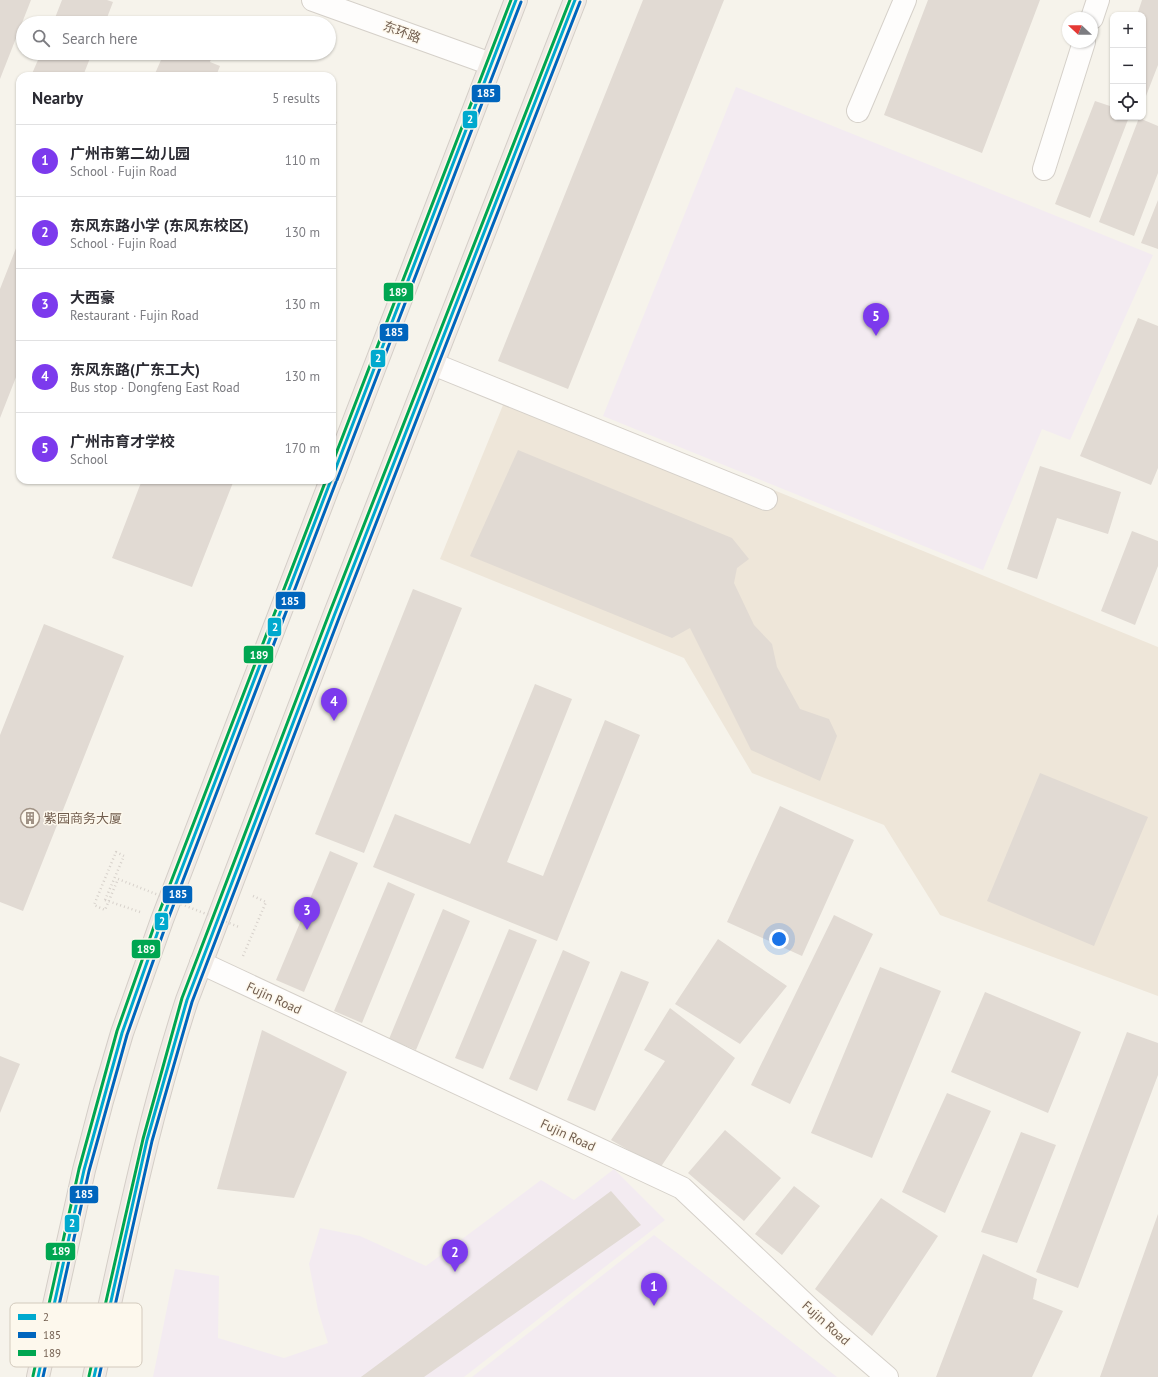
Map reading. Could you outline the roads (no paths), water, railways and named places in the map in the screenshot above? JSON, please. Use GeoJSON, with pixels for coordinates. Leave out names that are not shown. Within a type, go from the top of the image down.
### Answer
{"type":"FeatureCollection","features":[{"type":"Feature","properties":{"kind":"highway"},"geometry":{"type":"LineString","coordinates":[[336,469],[516,0]]}},
{"type":"Feature","properties":{"kind":"highway"},"geometry":{"type":"LineString","coordinates":[[111,1303],[150,1129],[174,1039],[201,963],[575,0]]}},
{"type":"Feature","properties":{"kind":"highway"},"geometry":{"type":"LineString","coordinates":[[54,1303],[84,1170],[124,1026],[162,920],[330,484]]}},
{"type":"Feature","properties":{"kind":"highway"},"geometry":{"type":"LineString","coordinates":[[38,1377],[40,1367]]}},
{"type":"Feature","properties":{"kind":"highway"},"geometry":{"type":"LineString","coordinates":[[94,1377],[96,1367]]}},
{"type":"Feature","properties":{"kind":"street","name":"东环路"},"geometry":{"type":"LineString","coordinates":[[313,0],[491,64]]}},
{"type":"Feature","properties":{"kind":"street"},"geometry":{"type":"LineString","coordinates":[[858,111],[905,0]]}},
{"type":"Feature","properties":{"kind":"street"},"geometry":{"type":"LineString","coordinates":[[1094,12],[1098,0]]}},
{"type":"Feature","properties":{"kind":"street"},"geometry":{"type":"LineString","coordinates":[[1044,169],[1082,48]]}},
{"type":"Feature","properties":{"kind":"street"},"geometry":{"type":"LineString","coordinates":[[433,364],[766,499]]}},
{"type":"Feature","properties":{"kind":"street","name":"Fujin Road"},"geometry":{"type":"LineString","coordinates":[[201,963],[682,1188],[830,1328],[887,1377]]}},
{"type":"Feature","properties":{"kind":"place","name":"广州市育才学校"},"geometry":{"type":"Point","coordinates":[876,336]}},
{"type":"Feature","properties":{"kind":"place","name":"东风东路(广东工大)"},"geometry":{"type":"Point","coordinates":[334,721]}},
{"type":"Feature","properties":{"kind":"place","name":"紫园商务大厦"},"geometry":{"type":"Point","coordinates":[30,818]}},
{"type":"Feature","properties":{"kind":"place","name":"大西豪"},"geometry":{"type":"Point","coordinates":[307,930]}},
{"type":"Feature","properties":{"kind":"place","name":"东风东路小学 (东风东校区)"},"geometry":{"type":"Point","coordinates":[455,1272]}},
{"type":"Feature","properties":{"kind":"place","name":"广州市第二幼儿园"},"geometry":{"type":"Point","coordinates":[654,1306]}}]}
